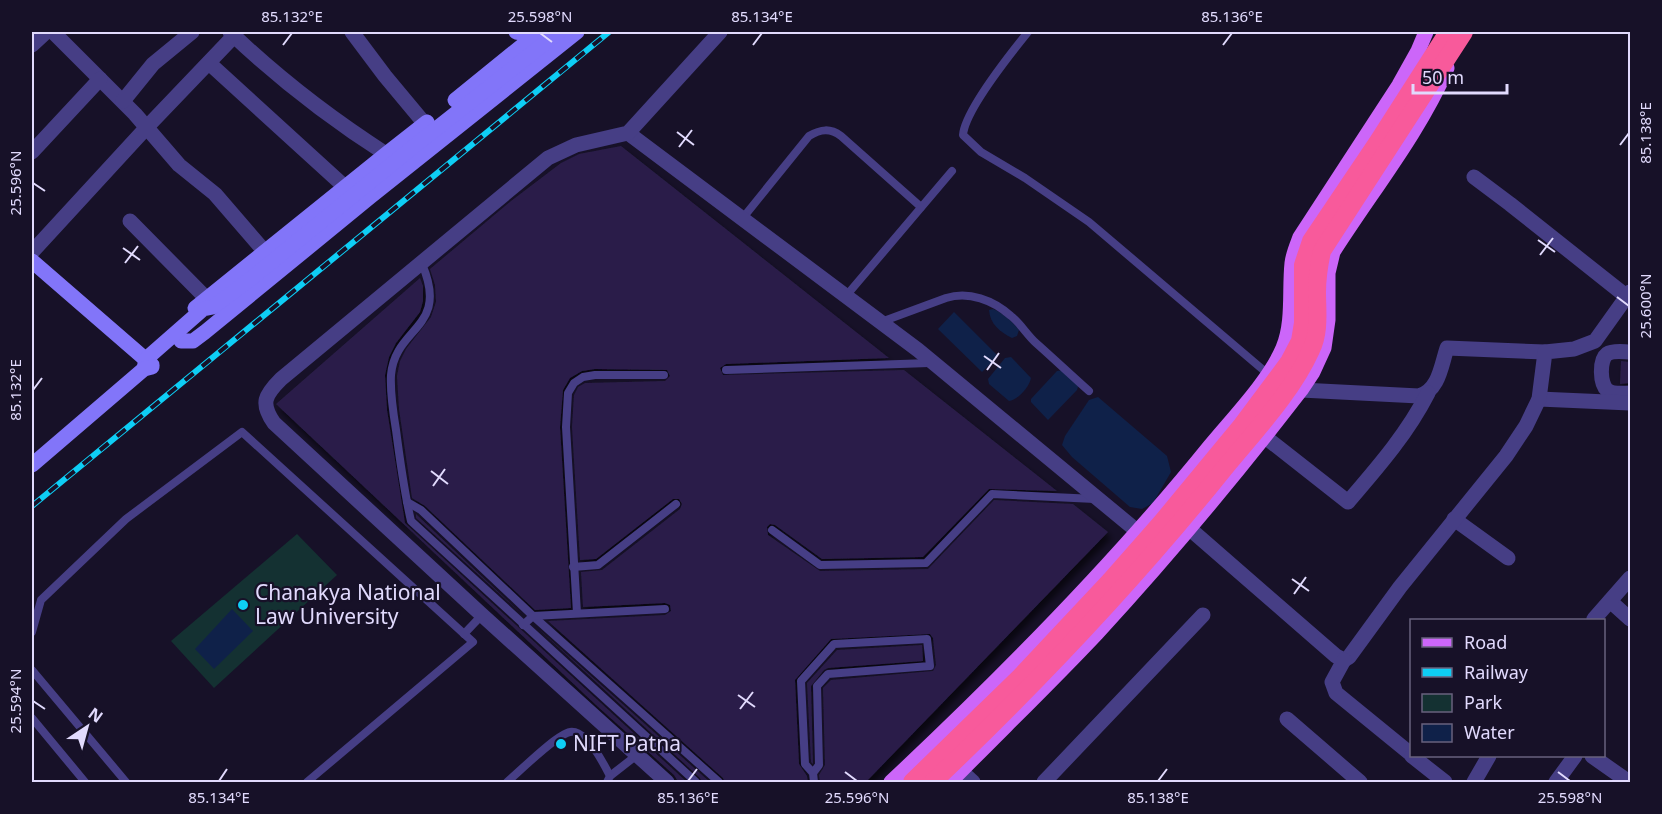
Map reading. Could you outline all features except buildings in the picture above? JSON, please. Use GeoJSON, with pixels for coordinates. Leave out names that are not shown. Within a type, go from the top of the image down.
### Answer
{"type":"FeatureCollection","features":[{"type":"Feature","properties":{"kind":"highway"},"geometry":{"type":"LineString","coordinates":[[912,783],[1020,677],[1110,581],[1242,425],[1289,362],[1301,332],[1303,265],[1311,241],[1448,32]]}},
{"type":"Feature","properties":{"kind":"highway"},"geometry":{"type":"LineString","coordinates":[[933,783],[1055,661],[1122,590],[1182,522],[1274,408],[1299,373],[1313,347],[1317,325],[1318,268],[1322,251],[1464,32]]}},
{"type":"Feature","properties":{"kind":"main road"},"geometry":{"type":"LineString","coordinates":[[891,783],[1015,662],[1137,531],[1177,487],[1268,374],[1282,349],[1289,330],[1292,261],[1300,237],[1383,110],[1418,51],[1426,32]]}},
{"type":"Feature","properties":{"kind":"main road"},"geometry":{"type":"LineString","coordinates":[[956,777],[1096,634],[1190,529],[1301,390],[1313,372],[1324,348],[1328,320],[1328,273],[1333,252],[1439,87],[1456,47],[1458,32]]}},
{"type":"Feature","properties":{"kind":"main road"},"geometry":{"type":"LineString","coordinates":[[1383,110],[1413,130]]}},
{"type":"Feature","properties":{"kind":"street"},"geometry":{"type":"LineString","coordinates":[[32,45],[46,32]]}},
{"type":"Feature","properties":{"kind":"street"},"geometry":{"type":"LineString","coordinates":[[53,32],[123,101],[179,165],[215,194],[265,252]]}},
{"type":"Feature","properties":{"kind":"street"},"geometry":{"type":"LineString","coordinates":[[123,101],[153,64],[192,32]]}},
{"type":"Feature","properties":{"kind":"street"},"geometry":{"type":"LineString","coordinates":[[351,32],[425,124]]}},
{"type":"Feature","properties":{"kind":"street"},"geometry":{"type":"LineString","coordinates":[[516,32],[537,33]]}},
{"type":"Feature","properties":{"kind":"street"},"geometry":{"type":"LineString","coordinates":[[210,303],[559,32]]}},
{"type":"Feature","properties":{"kind":"street"},"geometry":{"type":"LineString","coordinates":[[181,341],[193,341],[206,332],[370,197],[577,32]]}},
{"type":"Feature","properties":{"kind":"street"},"geometry":{"type":"LineString","coordinates":[[667,783],[283,431],[267,412],[265,401],[271,389],[281,379],[548,158],[576,146],[628,133],[720,32]]}},
{"type":"Feature","properties":{"kind":"street"},"geometry":{"type":"LineString","coordinates":[[32,465],[148,365],[193,321],[209,316],[210,303],[265,252],[537,33]]}},
{"type":"Feature","properties":{"kind":"street"},"geometry":{"type":"LineString","coordinates":[[32,252],[209,63],[232,34],[347,129],[386,154]]}},
{"type":"Feature","properties":{"kind":"street"},"geometry":{"type":"LineString","coordinates":[[209,63],[345,187]]}},
{"type":"Feature","properties":{"kind":"street"},"geometry":{"type":"LineString","coordinates":[[32,152],[100,79]]}},
{"type":"Feature","properties":{"kind":"street"},"geometry":{"type":"LineString","coordinates":[[628,133],[934,363],[1137,531]]}},
{"type":"Feature","properties":{"kind":"street"},"geometry":{"type":"LineString","coordinates":[[1235,414],[1348,501],[1393,449],[1418,413],[1436,382],[1447,348],[1545,352],[1574,350],[1595,341],[1628,294],[1474,177]]}},
{"type":"Feature","properties":{"kind":"street"},"geometry":{"type":"LineString","coordinates":[[130,221],[210,303]]}},
{"type":"Feature","properties":{"kind":"street"},"geometry":{"type":"LineString","coordinates":[[32,261],[148,365]]}},
{"type":"Feature","properties":{"kind":"street"},"geometry":{"type":"LineString","coordinates":[[148,365],[181,341],[193,321]]}},
{"type":"Feature","properties":{"kind":"street"},"geometry":{"type":"LineString","coordinates":[[1410,753],[1336,693],[1332,682],[1344,660],[1506,456],[1526,426],[1539,399],[1545,352]]}},
{"type":"Feature","properties":{"kind":"street"},"geometry":{"type":"LineString","coordinates":[[1630,352],[1607,354],[1603,359],[1602,383],[1612,392],[1630,393]]}},
{"type":"Feature","properties":{"kind":"street"},"geometry":{"type":"LineString","coordinates":[[1268,374],[1301,390],[1409,396],[1428,393]]}},
{"type":"Feature","properties":{"kind":"street"},"geometry":{"type":"LineString","coordinates":[[1539,399],[1630,403]]}},
{"type":"Feature","properties":{"kind":"street"},"geometry":{"type":"LineString","coordinates":[[1454,519],[1508,558]]}},
{"type":"Feature","properties":{"kind":"street"},"geometry":{"type":"LineString","coordinates":[[1190,529],[1336,656],[1344,660]]}},
{"type":"Feature","properties":{"kind":"street"},"geometry":{"type":"LineString","coordinates":[[1594,619],[1630,578]]}},
{"type":"Feature","properties":{"kind":"street"},"geometry":{"type":"LineString","coordinates":[[1611,601],[1630,619]]}},
{"type":"Feature","properties":{"kind":"street"},"geometry":{"type":"LineString","coordinates":[[1044,783],[1203,615]]}},
{"type":"Feature","properties":{"kind":"street"},"geometry":{"type":"LineString","coordinates":[[1287,719],[1360,783]]}},
{"type":"Feature","properties":{"kind":"street"},"geometry":{"type":"LineString","coordinates":[[1414,757],[1445,783]]}},
{"type":"Feature","properties":{"kind":"street"},"geometry":{"type":"LineString","coordinates":[[1474,783],[1488,757]]}},
{"type":"Feature","properties":{"kind":"street"},"geometry":{"type":"LineString","coordinates":[[1556,783],[1574,757]]}},
{"type":"Feature","properties":{"kind":"street"},"geometry":{"type":"LineString","coordinates":[[1593,757],[1629,783]]}},
{"type":"Feature","properties":{"kind":"street"},"geometry":{"type":"LineString","coordinates":[[956,777],[973,783]]}},
{"type":"Feature","properties":{"kind":"lane"},"geometry":{"type":"LineString","coordinates":[[1028,32],[986,89],[964,125],[963,135],[981,152],[1025,178],[1089,222],[1268,374]]}},
{"type":"Feature","properties":{"kind":"lane"},"geometry":{"type":"LineString","coordinates":[[742,219],[809,136],[825,129],[841,136],[921,207]]}},
{"type":"Feature","properties":{"kind":"lane"},"geometry":{"type":"LineString","coordinates":[[846,296],[952,171]]}},
{"type":"Feature","properties":{"kind":"lane"},"geometry":{"type":"LineString","coordinates":[[422,264],[431,286],[431,300],[427,312],[398,354],[391,376],[393,408],[411,521],[696,783]]}},
{"type":"Feature","properties":{"kind":"lane"},"geometry":{"type":"LineString","coordinates":[[881,322],[946,298],[957,295],[974,296],[994,304],[1012,316],[1035,343],[1089,391]]}},
{"type":"Feature","properties":{"kind":"lane"},"geometry":{"type":"LineString","coordinates":[[726,370],[934,363]]}},
{"type":"Feature","properties":{"kind":"lane"},"geometry":{"type":"LineString","coordinates":[[577,614],[566,427],[568,393],[574,383],[583,377],[664,375]]}},
{"type":"Feature","properties":{"kind":"lane"},"geometry":{"type":"LineString","coordinates":[[32,632],[41,600],[67,575],[126,519],[242,432],[473,642],[307,783]]}},
{"type":"Feature","properties":{"kind":"lane"},"geometry":{"type":"LineString","coordinates":[[772,530],[820,565],[926,564],[992,494],[1098,499]]}},
{"type":"Feature","properties":{"kind":"lane"},"geometry":{"type":"LineString","coordinates":[[407,502],[421,510],[719,783]]}},
{"type":"Feature","properties":{"kind":"lane"},"geometry":{"type":"LineString","coordinates":[[573,567],[598,565],[676,504]]}},
{"type":"Feature","properties":{"kind":"lane"},"geometry":{"type":"LineString","coordinates":[[523,625],[533,615],[665,609]]}},
{"type":"Feature","properties":{"kind":"lane"},"geometry":{"type":"LineString","coordinates":[[464,634],[482,615]]}},
{"type":"Feature","properties":{"kind":"lane"},"geometry":{"type":"LineString","coordinates":[[813,773],[819,765],[817,686],[828,674],[930,666],[927,639],[834,645],[801,681],[805,764],[813,773],[814,783]]}},
{"type":"Feature","properties":{"kind":"lane"},"geometry":{"type":"LineString","coordinates":[[32,670],[126,783]]}},
{"type":"Feature","properties":{"kind":"lane"},"geometry":{"type":"LineString","coordinates":[[32,718],[85,783]]}},
{"type":"Feature","properties":{"kind":"lane"},"geometry":{"type":"LineString","coordinates":[[507,783],[558,738],[570,731],[577,732],[591,744],[609,779],[637,755]]}},
{"type":"Feature","properties":{"kind":"green space"},"geometry":{"type":"Polygon","coordinates":[[[297,534],[337,575],[214,688],[171,641],[297,534]]]}},
{"type":"Feature","properties":{"kind":"water"},"geometry":{"type":"Polygon","coordinates":[[[993,309],[1016,326],[1019,330],[1017,336],[1012,338],[996,327],[989,310],[993,309]]]}},
{"type":"Feature","properties":{"kind":"water"},"geometry":{"type":"Polygon","coordinates":[[[954,312],[998,356],[982,372],[938,329],[954,312]]]}},
{"type":"Feature","properties":{"kind":"water"},"geometry":{"type":"Polygon","coordinates":[[[1011,357],[1031,378],[1023,392],[1009,401],[989,384],[988,379],[1005,358],[1011,357]]]}},
{"type":"Feature","properties":{"kind":"water"},"geometry":{"type":"Polygon","coordinates":[[[1064,370],[1079,384],[1077,390],[1048,420],[1031,402],[1031,399],[1057,371],[1064,370]]]}},
{"type":"Feature","properties":{"kind":"water"},"geometry":{"type":"Polygon","coordinates":[[[1098,397],[1167,456],[1171,472],[1153,503],[1142,509],[1130,507],[1072,457],[1062,445],[1065,436],[1089,400],[1098,397]]]}},
{"type":"Feature","properties":{"kind":"water"},"geometry":{"type":"Polygon","coordinates":[[[232,609],[253,631],[214,669],[195,649],[232,609]]]}},
{"type":"Feature","properties":{"kind":"railway"},"geometry":{"type":"LineString","coordinates":[[32,506],[609,32]]}},
{"type":"Feature","properties":{"kind":"place","name":"Chanakya National Law University"},"geometry":{"type":"Point","coordinates":[243,605]}},
{"type":"Feature","properties":{"kind":"place","name":"NIFT Patna"},"geometry":{"type":"Point","coordinates":[561,744]}}]}
